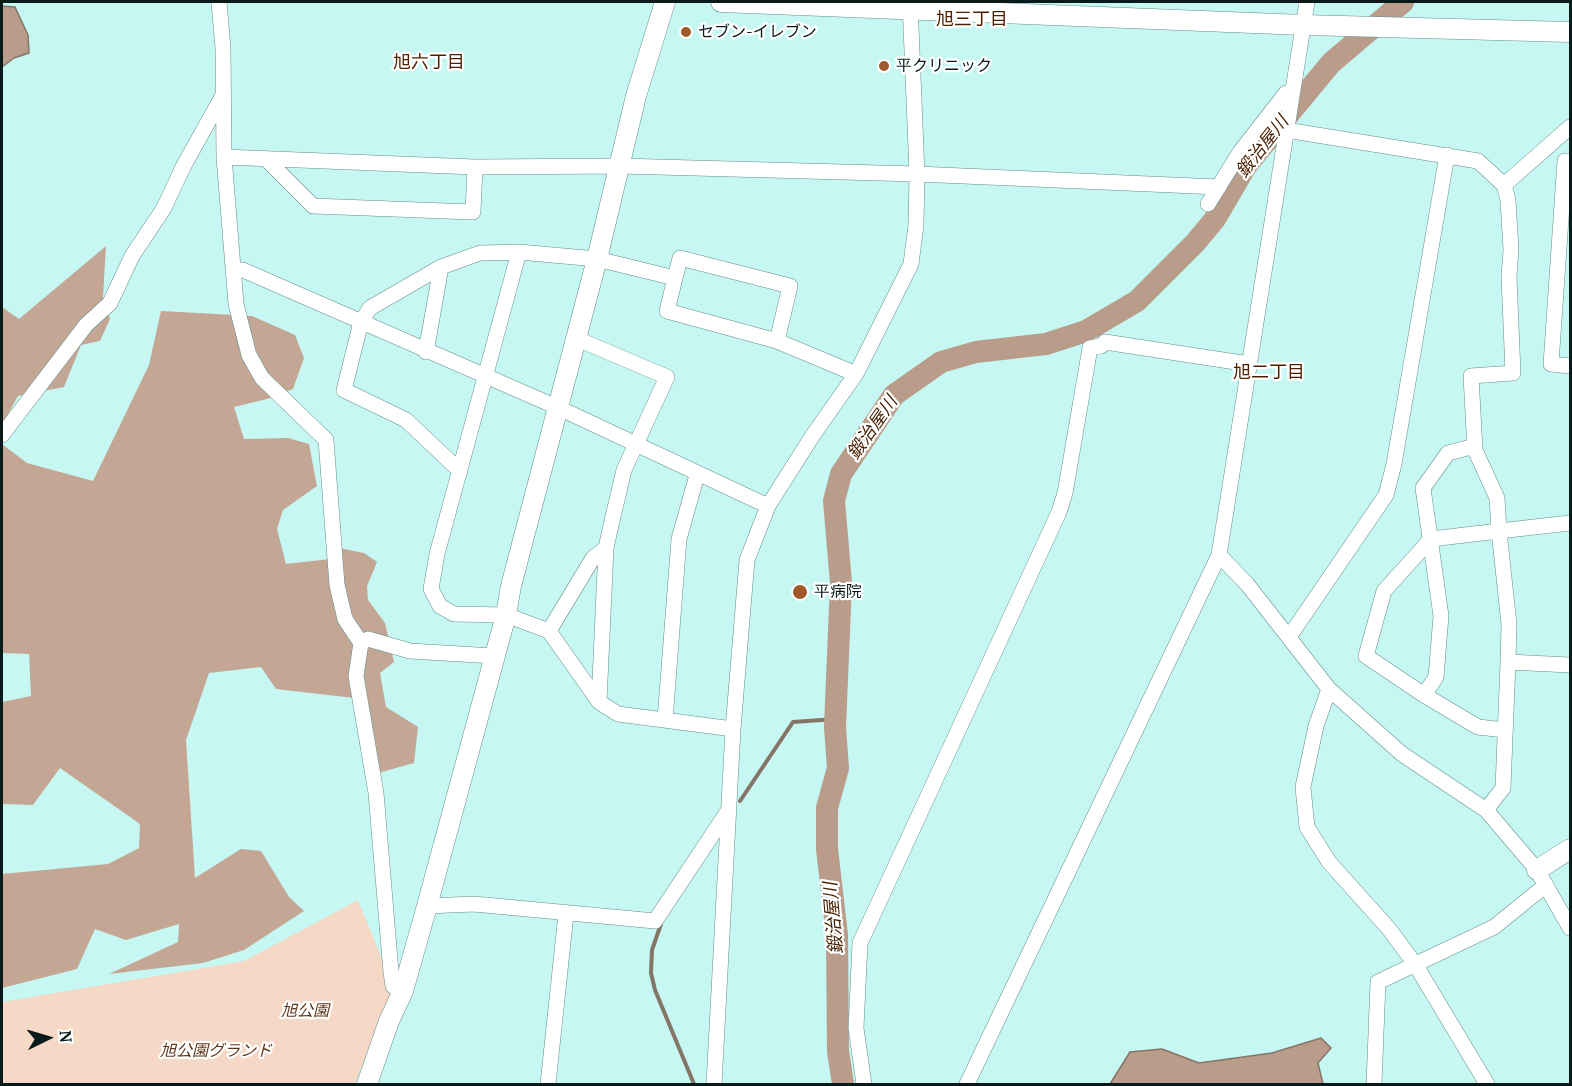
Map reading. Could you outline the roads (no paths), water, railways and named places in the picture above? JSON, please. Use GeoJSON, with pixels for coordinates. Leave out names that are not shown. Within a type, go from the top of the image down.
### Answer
{"type":"FeatureCollection","features":[{"type":"Feature","properties":{"kind":"street"},"geometry":{"type":"LineString","coordinates":[[219,2],[223,48],[222,97],[225,157],[236,304],[249,355],[262,378],[326,440],[337,585],[345,619],[361,643],[356,676],[376,793],[391,972],[393,986],[403,991]]}},
{"type":"Feature","properties":{"kind":"street"},"geometry":{"type":"LineString","coordinates":[[367,1084],[388,1021],[403,991],[427,906],[507,615],[511,586],[559,408],[636,96],[665,2]]}},
{"type":"Feature","properties":{"kind":"street"},"geometry":{"type":"LineString","coordinates":[[721,2],[910,5],[1304,25],[1570,32]]}},
{"type":"Feature","properties":{"kind":"street"},"geometry":{"type":"LineString","coordinates":[[968,1084],[1219,555],[1307,2]]}},
{"type":"Feature","properties":{"kind":"street"},"geometry":{"type":"LineString","coordinates":[[714,1084],[733,729],[747,560],[768,506],[813,435],[856,374],[910,264],[916,225],[917,174],[910,5]]}},
{"type":"Feature","properties":{"kind":"street"},"geometry":{"type":"LineString","coordinates":[[1208,204],[1260,126],[1286,93],[1292,94]]}},
{"type":"Feature","properties":{"kind":"street"},"geometry":{"type":"LineString","coordinates":[[2,435],[86,325],[110,303],[132,255],[164,208],[183,167],[222,97]]}},
{"type":"Feature","properties":{"kind":"street"},"geometry":{"type":"LineString","coordinates":[[1504,184],[1570,127]]}},
{"type":"Feature","properties":{"kind":"street"},"geometry":{"type":"LineString","coordinates":[[1286,130],[1478,161],[1504,184],[1508,200],[1511,250],[1509,276],[1513,373],[1471,376],[1475,446],[1497,498],[1509,624],[1503,788],[1486,810]]}},
{"type":"Feature","properties":{"kind":"street"},"geometry":{"type":"LineString","coordinates":[[1289,637],[1386,495],[1394,464],[1446,155]]}},
{"type":"Feature","properties":{"kind":"street"},"geometry":{"type":"LineString","coordinates":[[225,157],[476,167],[620,166],[917,174],[1219,188]]}},
{"type":"Feature","properties":{"kind":"street"},"geometry":{"type":"LineString","coordinates":[[266,159],[313,206],[473,212],[476,167]]}},
{"type":"Feature","properties":{"kind":"street"},"geometry":{"type":"LineString","coordinates":[[1570,161],[1565,161],[1551,364],[1570,366]]}},
{"type":"Feature","properties":{"kind":"street"},"geometry":{"type":"LineString","coordinates":[[519,252],[437,554],[431,589],[440,606],[454,614],[507,615],[549,631],[598,702],[618,714],[733,729]]}},
{"type":"Feature","properties":{"kind":"street"},"geometry":{"type":"LineString","coordinates":[[460,471],[406,420],[344,390],[361,322],[370,308],[441,267],[480,253],[519,252],[597,259],[675,278]]}},
{"type":"Feature","properties":{"kind":"street"},"geometry":{"type":"LineString","coordinates":[[777,341],[790,286],[680,258],[667,311],[777,341],[856,374]]}},
{"type":"Feature","properties":{"kind":"street"},"geometry":{"type":"LineString","coordinates":[[426,352],[441,267]]}},
{"type":"Feature","properties":{"kind":"street"},"geometry":{"type":"LineString","coordinates":[[234,270],[243,270],[426,352],[559,408],[697,475],[768,506]]}},
{"type":"Feature","properties":{"kind":"street"},"geometry":{"type":"LineString","coordinates":[[575,338],[667,377],[624,470],[606,549],[598,702]]}},
{"type":"Feature","properties":{"kind":"street"},"geometry":{"type":"LineString","coordinates":[[864,1084],[856,1028],[860,943],[1059,512],[1065,493],[1090,348],[1101,346],[1105,342],[1249,364]]}},
{"type":"Feature","properties":{"kind":"street"},"geometry":{"type":"LineString","coordinates":[[1424,695],[1436,677],[1441,616],[1423,488],[1448,453],[1475,446]]}},
{"type":"Feature","properties":{"kind":"street"},"geometry":{"type":"LineString","coordinates":[[665,720],[679,539],[697,475]]}},
{"type":"Feature","properties":{"kind":"street"},"geometry":{"type":"LineString","coordinates":[[1505,729],[1478,728],[1366,656],[1384,591],[1431,539],[1570,523]]}},
{"type":"Feature","properties":{"kind":"street"},"geometry":{"type":"LineString","coordinates":[[549,631],[593,558],[606,549]]}},
{"type":"Feature","properties":{"kind":"street"},"geometry":{"type":"LineString","coordinates":[[1219,555],[1247,584],[1289,637],[1302,658],[1329,689],[1402,754],[1486,810],[1542,877],[1570,928]]}},
{"type":"Feature","properties":{"kind":"street"},"geometry":{"type":"LineString","coordinates":[[361,643],[368,639],[410,651],[494,656]]}},
{"type":"Feature","properties":{"kind":"street"},"geometry":{"type":"LineString","coordinates":[[1508,662],[1570,665]]}},
{"type":"Feature","properties":{"kind":"street"},"geometry":{"type":"LineString","coordinates":[[1329,689],[1316,726],[1303,787],[1307,827],[1329,862],[1389,929],[1415,964],[1487,1084]]}},
{"type":"Feature","properties":{"kind":"street"},"geometry":{"type":"LineString","coordinates":[[427,906],[474,904],[655,921],[717,824],[728,811]]}},
{"type":"Feature","properties":{"kind":"street"},"geometry":{"type":"LineString","coordinates":[[1374,1084],[1378,982],[1494,927],[1570,849]]}},
{"type":"Feature","properties":{"kind":"street"},"geometry":{"type":"LineString","coordinates":[[548,1084],[566,914]]}},
{"type":"Feature","properties":{"kind":"waterway","name":"鍛治屋川"},"geometry":{"type":"LineString","coordinates":[[843,1084],[838,1051],[837,935],[827,849],[827,808],[838,768],[835,727],[841,583],[834,501],[841,474],[894,395],[941,362],[976,352],[1046,344],[1086,331],[1137,301],[1195,243],[1215,219],[1246,166],[1331,63],[1403,2]]}},
{"type":"Feature","properties":{"kind":"waterway"},"geometry":{"type":"LineString","coordinates":[[740,801],[793,722],[836,719]]}},
{"type":"Feature","properties":{"kind":"waterway"},"geometry":{"type":"LineString","coordinates":[[661,924],[652,950],[651,973],[655,990],[694,1084]]}},
{"type":"Feature","properties":{"kind":"place","name":"セブン-イレブン"},"geometry":{"type":"Point","coordinates":[686,32]}},
{"type":"Feature","properties":{"kind":"place","name":"平クリニック"},"geometry":{"type":"Point","coordinates":[884,66]}},
{"type":"Feature","properties":{"kind":"place","name":"平病院"},"geometry":{"type":"Point","coordinates":[800,592]}},
{"type":"Feature","properties":{"kind":"district","name":"旭三丁目"},"geometry":{"type":"Point","coordinates":[972,20]}},
{"type":"Feature","properties":{"kind":"district","name":"旭六丁目"},"geometry":{"type":"Point","coordinates":[429,63]}},
{"type":"Feature","properties":{"kind":"district","name":"旭二丁目"},"geometry":{"type":"Point","coordinates":[1269,373]}},
{"type":"Feature","properties":{"kind":"park label","name":"旭公園"},"geometry":{"type":"Point","coordinates":[305,1011]}},
{"type":"Feature","properties":{"kind":"park label","name":"旭公園グランド"},"geometry":{"type":"Point","coordinates":[216,1051]}}]}
